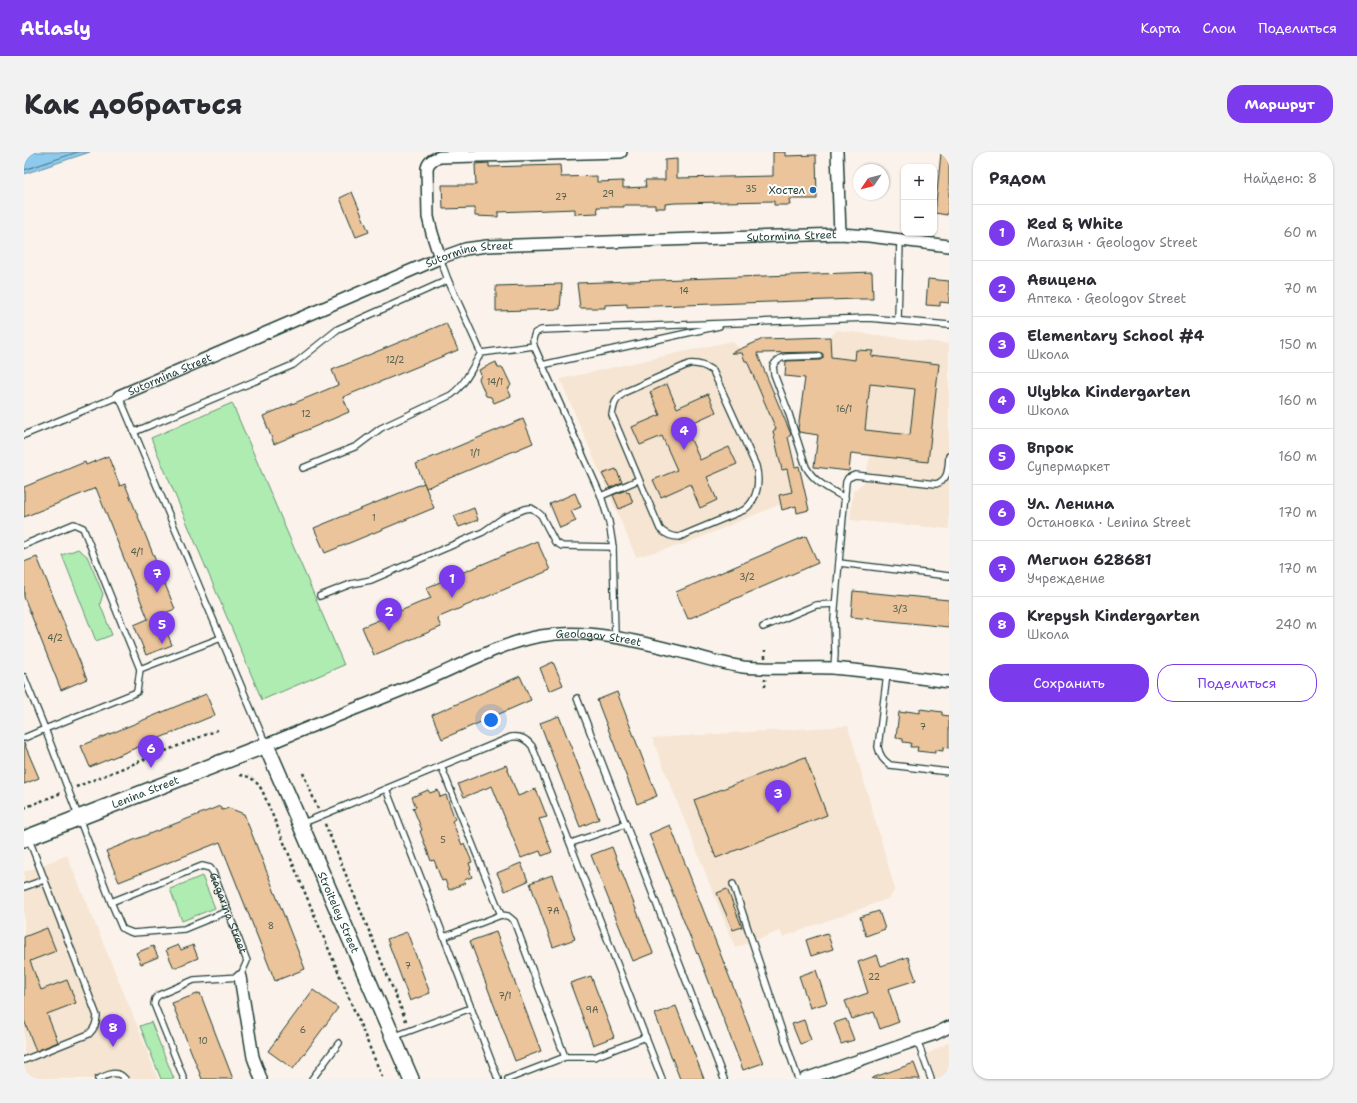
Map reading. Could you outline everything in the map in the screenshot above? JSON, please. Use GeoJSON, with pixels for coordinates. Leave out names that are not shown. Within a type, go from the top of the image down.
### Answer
{"type":"FeatureCollection","features":[{"type":"Feature","properties":{"kind":"main road","name":"Lenina Street"},"geometry":{"type":"LineString","coordinates":[[26,838],[266,745]]}},
{"type":"Feature","properties":{"kind":"main road","name":"Stroiteley Street"},"geometry":{"type":"LineString","coordinates":[[266,745],[411,1079]]}},
{"type":"Feature","properties":{"kind":"street"},"geometry":{"type":"LineString","coordinates":[[440,258],[428,217],[427,168],[428,163],[434,159],[448,157],[621,152]]}},
{"type":"Feature","properties":{"kind":"street"},"geometry":{"type":"LineString","coordinates":[[837,152],[840,234]]}},
{"type":"Feature","properties":{"kind":"street","name":"Sutormina Street"},"geometry":{"type":"LineString","coordinates":[[119,396],[440,258],[465,249],[487,246],[840,234],[949,246]]}},
{"type":"Feature","properties":{"kind":"street","name":"Geologov Street"},"geometry":{"type":"LineString","coordinates":[[266,745],[521,641],[541,636],[561,634],[589,634],[615,637],[743,667],[834,668],[949,682]]}},
{"type":"Feature","properties":{"kind":"street","name":"Gagarina Street"},"geometry":{"type":"LineString","coordinates":[[240,977],[253,1057],[261,1079]]}},
{"type":"Feature","properties":{"kind":"street"},"geometry":{"type":"LineString","coordinates":[[805,1079],[935,1034],[949,1027]]}},
{"type":"Feature","properties":{"kind":"lane"},"geometry":{"type":"LineString","coordinates":[[898,320],[900,240]]}},
{"type":"Feature","properties":{"kind":"lane"},"geometry":{"type":"LineString","coordinates":[[440,258],[448,280],[481,353]]}},
{"type":"Feature","properties":{"kind":"lane"},"geometry":{"type":"LineString","coordinates":[[134,432],[293,365],[338,329],[448,280]]}},
{"type":"Feature","properties":{"kind":"lane"},"geometry":{"type":"LineString","coordinates":[[615,637],[613,547],[609,522],[601,496],[534,346],[533,339],[536,333],[542,330],[868,318],[949,325]]}},
{"type":"Feature","properties":{"kind":"lane"},"geometry":{"type":"LineString","coordinates":[[542,365],[735,322]]}},
{"type":"Feature","properties":{"kind":"lane"},"geometry":{"type":"LineString","coordinates":[[481,353],[534,346]]}},
{"type":"Feature","properties":{"kind":"lane"},"geometry":{"type":"LineString","coordinates":[[302,468],[356,446],[381,428],[451,395],[458,390],[481,353]]}},
{"type":"Feature","properties":{"kind":"lane"},"geometry":{"type":"LineString","coordinates":[[819,356],[781,358],[773,366],[774,374],[806,467],[816,480],[845,498]]}},
{"type":"Feature","properties":{"kind":"lane"},"geometry":{"type":"LineString","coordinates":[[689,364],[707,366],[713,371],[756,466],[758,480],[755,497],[752,503],[744,510],[675,537],[664,534],[660,528],[638,480],[613,420],[612,415],[616,400],[625,392],[689,364]]}},
{"type":"Feature","properties":{"kind":"lane"},"geometry":{"type":"LineString","coordinates":[[119,396],[266,745]]}},
{"type":"Feature","properties":{"kind":"lane","name":"Sutormina Street"},"geometry":{"type":"LineString","coordinates":[[24,435],[119,396]]}},
{"type":"Feature","properties":{"kind":"lane"},"geometry":{"type":"LineString","coordinates":[[834,668],[835,604],[846,482],[848,478],[855,475],[936,484],[947,477],[949,456]]}},
{"type":"Feature","properties":{"kind":"lane"},"geometry":{"type":"LineString","coordinates":[[601,496],[638,480]]}},
{"type":"Feature","properties":{"kind":"lane"},"geometry":{"type":"LineString","coordinates":[[320,596],[351,584],[371,580],[483,532],[503,518],[525,509],[531,508],[541,515],[555,542],[562,546],[613,547]]}},
{"type":"Feature","properties":{"kind":"lane"},"geometry":{"type":"LineString","coordinates":[[24,546],[74,524],[83,528],[140,669],[136,692],[24,738]]}},
{"type":"Feature","properties":{"kind":"lane"},"geometry":{"type":"LineString","coordinates":[[839,563],[949,576]]}},
{"type":"Feature","properties":{"kind":"lane"},"geometry":{"type":"LineString","coordinates":[[763,627],[816,605],[823,603],[835,604]]}},
{"type":"Feature","properties":{"kind":"lane"},"geometry":{"type":"LineString","coordinates":[[140,669],[221,638]]}},
{"type":"Feature","properties":{"kind":"lane"},"geometry":{"type":"LineString","coordinates":[[887,674],[878,747],[884,761],[890,765],[949,772]]}},
{"type":"Feature","properties":{"kind":"lane"},"geometry":{"type":"LineString","coordinates":[[24,677],[122,928],[133,933],[184,929],[228,911]]}},
{"type":"Feature","properties":{"kind":"lane"},"geometry":{"type":"LineString","coordinates":[[577,698],[724,1079]]}},
{"type":"Feature","properties":{"kind":"lane"},"geometry":{"type":"LineString","coordinates":[[300,824],[511,737],[518,736],[527,740],[532,746],[571,843],[662,1079]]}},
{"type":"Feature","properties":{"kind":"lane"},"geometry":{"type":"LineString","coordinates":[[441,766],[501,915]]}},
{"type":"Feature","properties":{"kind":"lane"},"geometry":{"type":"LineString","coordinates":[[386,789],[498,1079]]}},
{"type":"Feature","properties":{"kind":"lane"},"geometry":{"type":"LineString","coordinates":[[571,843],[626,824]]}},
{"type":"Feature","properties":{"kind":"lane"},"geometry":{"type":"LineString","coordinates":[[24,1060],[88,1034],[94,1029],[97,1016],[26,838]]}},
{"type":"Feature","properties":{"kind":"lane","name":"Gagarina Street"},"geometry":{"type":"LineString","coordinates":[[112,902],[202,866],[206,866],[213,872],[247,961],[240,977]]}},
{"type":"Feature","properties":{"kind":"lane"},"geometry":{"type":"LineString","coordinates":[[24,887],[44,880]]}},
{"type":"Feature","properties":{"kind":"lane"},"geometry":{"type":"LineString","coordinates":[[733,884],[798,1079]]}},
{"type":"Feature","properties":{"kind":"lane"},"geometry":{"type":"LineString","coordinates":[[444,937],[501,915],[508,916],[514,921],[565,1057]]}},
{"type":"Feature","properties":{"kind":"lane"},"geometry":{"type":"LineString","coordinates":[[184,1079],[154,1004],[155,999],[159,995],[194,980],[240,977]]}},
{"type":"Feature","properties":{"kind":"lane"},"geometry":{"type":"LineString","coordinates":[[393,1037],[471,1008]]}},
{"type":"Feature","properties":{"kind":"lane"},"geometry":{"type":"LineString","coordinates":[[508,1079],[565,1057],[594,1057],[646,1037]]}},
{"type":"Feature","properties":{"kind":"lane"},"geometry":{"type":"LineString","coordinates":[[917,1040],[931,1079]]}},
{"type":"Feature","properties":{"kind":"lane"},"geometry":{"type":"LineString","coordinates":[[312,1079],[339,1043]]}},
{"type":"Feature","properties":{"kind":"lane"},"geometry":{"type":"LineString","coordinates":[[98,1079],[114,1073],[125,1079]]}},
{"type":"Feature","properties":{"kind":"path"},"geometry":{"type":"LineString","coordinates":[[24,808],[220,729]]}},
{"type":"Feature","properties":{"kind":"path"},"geometry":{"type":"LineString","coordinates":[[303,773],[410,1031]]}},
{"type":"Feature","properties":{"kind":"path"},"geometry":{"type":"LineString","coordinates":[[240,775],[252,778],[258,783],[262,790],[383,1079]]}},
{"type":"Feature","properties":{"kind":"shaded area"},"geometry":{"type":"Polygon","coordinates":[[[837,330],[949,344],[949,529],[850,520],[853,491],[864,482],[870,456],[851,453],[849,471],[825,378],[831,351],[830,337],[837,330]]]}},
{"type":"Feature","properties":{"kind":"shaded area"},"geometry":{"type":"Polygon","coordinates":[[[732,341],[740,349],[745,361],[747,361],[776,429],[773,431],[782,470],[787,469],[792,492],[779,495],[781,504],[685,544],[636,557],[560,379],[732,341]]]}},
{"type":"Feature","properties":{"kind":"shaded area"},"geometry":{"type":"Polygon","coordinates":[[[848,726],[895,889],[890,898],[783,937],[780,931],[735,948],[652,738],[848,726]]]}},
{"type":"Feature","properties":{"kind":"shaded area"},"geometry":{"type":"Polygon","coordinates":[[[67,855],[158,1079],[24,1079],[24,872],[67,855]]]}},
{"type":"Feature","properties":{"kind":"shaded area"},"geometry":{"type":"Polygon","coordinates":[[[949,1042],[949,1079],[936,1079],[927,1054],[949,1042]]]}},
{"type":"Feature","properties":{"kind":"green space"},"geometry":{"type":"Polygon","coordinates":[[[232,403],[344,665],[262,700],[151,438],[232,403]]]}},
{"type":"Feature","properties":{"kind":"green space"},"geometry":{"type":"Polygon","coordinates":[[[78,549],[87,556],[103,594],[100,604],[112,635],[96,641],[62,555],[78,549]]]}},
{"type":"Feature","properties":{"kind":"green space"},"geometry":{"type":"Polygon","coordinates":[[[202,876],[215,908],[182,921],[170,889],[202,876]]]}},
{"type":"Feature","properties":{"kind":"green space"},"geometry":{"type":"Polygon","coordinates":[[[151,1022],[174,1079],[161,1079],[140,1026],[151,1022]]]}},
{"type":"Feature","properties":{"kind":"water"},"geometry":{"type":"Polygon","coordinates":[[[24,152],[90,152],[24,174],[24,152]]]}},
{"type":"Feature","properties":{"kind":"building"},"geometry":{"type":"Polygon","coordinates":[[[773,152],[785,152],[785,156],[816,155],[817,199],[789,199],[790,205],[774,205],[774,201],[675,203],[665,204],[665,208],[655,208],[655,205],[624,205],[624,207],[597,207],[598,213],[575,214],[575,209],[498,212],[498,217],[475,216],[475,208],[443,209],[442,185],[476,185],[475,164],[489,163],[489,167],[560,165],[561,177],[597,176],[597,182],[623,181],[623,188],[646,187],[645,180],[665,180],[665,160],[677,159],[677,178],[773,176],[773,152]]]}},
{"type":"Feature","properties":{"kind":"building"},"geometry":{"type":"Polygon","coordinates":[[[941,153],[949,154],[949,199],[947,215],[937,213],[937,193],[941,153]]]}},
{"type":"Feature","properties":{"kind":"building"},"geometry":{"type":"Polygon","coordinates":[[[352,192],[369,232],[356,237],[340,198],[352,192]]]}},
{"type":"Feature","properties":{"kind":"building"},"geometry":{"type":"Polygon","coordinates":[[[872,272],[873,299],[627,307],[627,304],[605,305],[605,308],[580,308],[577,283],[872,272]]]}},
{"type":"Feature","properties":{"kind":"building"},"geometry":{"type":"Polygon","coordinates":[[[928,279],[949,281],[949,303],[940,302],[940,306],[926,305],[928,279]]]}},
{"type":"Feature","properties":{"kind":"building"},"geometry":{"type":"Polygon","coordinates":[[[562,284],[560,309],[496,311],[496,286],[562,284]]]}},
{"type":"Feature","properties":{"kind":"building"},"geometry":{"type":"Polygon","coordinates":[[[446,323],[458,350],[343,397],[349,412],[274,444],[263,416],[338,385],[332,370],[446,323]]]}},
{"type":"Feature","properties":{"kind":"building"},"geometry":{"type":"Polygon","coordinates":[[[830,337],[831,357],[855,360],[856,350],[873,351],[871,356],[939,364],[928,462],[851,453],[849,471],[814,467],[818,435],[799,432],[798,429],[805,378],[785,376],[786,361],[820,360],[823,358],[823,354],[819,352],[757,353],[791,435],[788,437],[795,467],[799,466],[809,510],[797,513],[796,506],[782,510],[779,495],[792,492],[787,469],[782,470],[773,431],[776,429],[747,361],[745,361],[742,353],[731,353],[763,339],[830,337]],[[870,384],[865,430],[910,435],[915,389],[870,384]]]}},
{"type":"Feature","properties":{"kind":"building"},"geometry":{"type":"Polygon","coordinates":[[[496,362],[498,368],[503,368],[511,385],[508,389],[511,396],[494,403],[491,397],[486,396],[479,379],[481,375],[479,370],[496,362]]]}},
{"type":"Feature","properties":{"kind":"building"},"geometry":{"type":"Polygon","coordinates":[[[667,384],[677,408],[708,394],[716,412],[685,426],[700,460],[729,447],[737,464],[707,477],[717,500],[700,508],[690,484],[661,497],[653,480],[677,470],[662,436],[640,445],[632,427],[660,415],[650,392],[667,384]]]}},
{"type":"Feature","properties":{"kind":"building"},"geometry":{"type":"Polygon","coordinates":[[[523,419],[533,443],[426,488],[416,464],[523,419]]]}},
{"type":"Feature","properties":{"kind":"building"},"geometry":{"type":"Polygon","coordinates":[[[108,456],[120,486],[125,484],[175,609],[160,615],[172,645],[146,655],[134,625],[148,619],[96,488],[24,517],[24,487],[85,462],[86,465],[108,456]]]}},
{"type":"Feature","properties":{"kind":"building"},"geometry":{"type":"Polygon","coordinates":[[[616,469],[622,482],[610,488],[602,474],[616,469]]]}},
{"type":"Feature","properties":{"kind":"building"},"geometry":{"type":"Polygon","coordinates":[[[424,483],[434,508],[325,553],[314,528],[424,483]]]}},
{"type":"Feature","properties":{"kind":"building"},"geometry":{"type":"Polygon","coordinates":[[[626,490],[627,493],[629,492],[633,503],[619,509],[613,495],[626,490]]]}},
{"type":"Feature","properties":{"kind":"building"},"geometry":{"type":"Polygon","coordinates":[[[575,493],[581,507],[571,511],[576,521],[560,528],[550,504],[575,493]]]}},
{"type":"Feature","properties":{"kind":"building"},"geometry":{"type":"Polygon","coordinates":[[[474,508],[478,520],[459,527],[454,516],[474,508]]]}},
{"type":"Feature","properties":{"kind":"building"},"geometry":{"type":"Polygon","coordinates":[[[806,536],[818,563],[688,619],[676,592],[806,536]]]}},
{"type":"Feature","properties":{"kind":"building"},"geometry":{"type":"Polygon","coordinates":[[[537,541],[550,570],[437,618],[441,627],[374,655],[362,627],[431,598],[426,588],[537,541]]]}},
{"type":"Feature","properties":{"kind":"building"},"geometry":{"type":"Polygon","coordinates":[[[37,557],[87,679],[61,690],[24,597],[24,562],[37,557]]]}},
{"type":"Feature","properties":{"kind":"building"},"geometry":{"type":"Polygon","coordinates":[[[853,591],[949,600],[949,627],[851,617],[853,591]]]}},
{"type":"Feature","properties":{"kind":"building"},"geometry":{"type":"Polygon","coordinates":[[[553,662],[563,685],[549,691],[540,668],[553,662]]]}},
{"type":"Feature","properties":{"kind":"building"},"geometry":{"type":"Polygon","coordinates":[[[520,676],[531,700],[442,739],[432,715],[520,676]]]}},
{"type":"Feature","properties":{"kind":"building"},"geometry":{"type":"Polygon","coordinates":[[[617,692],[657,796],[637,804],[597,700],[617,692]]]}},
{"type":"Feature","properties":{"kind":"building"},"geometry":{"type":"Polygon","coordinates":[[[206,694],[215,715],[90,767],[81,746],[206,694]]]}},
{"type":"Feature","properties":{"kind":"building"},"geometry":{"type":"Polygon","coordinates":[[[920,709],[942,712],[942,715],[949,716],[949,748],[943,747],[943,751],[935,750],[935,753],[917,751],[918,747],[910,747],[911,743],[903,742],[903,739],[896,738],[899,712],[906,713],[906,711],[920,713],[920,709]]]}},
{"type":"Feature","properties":{"kind":"building"},"geometry":{"type":"Polygon","coordinates":[[[559,716],[599,819],[580,827],[540,723],[559,716]]]}},
{"type":"Feature","properties":{"kind":"building"},"geometry":{"type":"Polygon","coordinates":[[[24,743],[39,778],[24,784],[24,743]]]}},
{"type":"Feature","properties":{"kind":"building"},"geometry":{"type":"Polygon","coordinates":[[[805,757],[827,815],[716,858],[694,800],[805,757]]]}},
{"type":"Feature","properties":{"kind":"building"},"geometry":{"type":"Polygon","coordinates":[[[506,765],[518,796],[536,789],[547,817],[539,819],[552,852],[542,856],[540,851],[521,858],[492,786],[464,797],[458,784],[506,765]]]}},
{"type":"Feature","properties":{"kind":"building"},"geometry":{"type":"Polygon","coordinates":[[[428,790],[430,793],[438,790],[440,797],[446,795],[455,819],[452,821],[462,845],[464,843],[472,862],[469,863],[471,869],[469,870],[472,877],[464,880],[465,883],[449,890],[445,880],[442,881],[434,860],[431,861],[420,831],[422,830],[413,808],[416,807],[412,797],[428,790]]]}},
{"type":"Feature","properties":{"kind":"building"},"geometry":{"type":"Polygon","coordinates":[[[220,806],[222,810],[229,808],[244,814],[305,969],[275,981],[220,842],[119,882],[106,851],[220,806]]]}},
{"type":"Feature","properties":{"kind":"building"},"geometry":{"type":"Polygon","coordinates":[[[670,825],[763,1063],[743,1070],[698,953],[697,954],[649,834],[670,825]]]}},
{"type":"Feature","properties":{"kind":"building"},"geometry":{"type":"Polygon","coordinates":[[[612,847],[653,953],[633,961],[591,855],[612,847]]]}},
{"type":"Feature","properties":{"kind":"building"},"geometry":{"type":"Polygon","coordinates":[[[521,863],[528,881],[505,891],[497,873],[521,863]]]}},
{"type":"Feature","properties":{"kind":"building"},"geometry":{"type":"Polygon","coordinates":[[[552,875],[575,939],[553,947],[530,883],[552,875]]]}},
{"type":"Feature","properties":{"kind":"building"},"geometry":{"type":"Polygon","coordinates":[[[727,889],[742,927],[733,930],[717,893],[727,889]]]}},
{"type":"Feature","properties":{"kind":"building"},"geometry":{"type":"Polygon","coordinates":[[[879,911],[885,929],[866,936],[860,917],[879,911]]]}},
{"type":"Feature","properties":{"kind":"building"},"geometry":{"type":"Polygon","coordinates":[[[47,928],[56,951],[30,961],[41,990],[67,980],[76,1003],[47,1014],[58,1042],[36,1051],[24,1020],[24,937],[47,928]]]}},
{"type":"Feature","properties":{"kind":"building"},"geometry":{"type":"Polygon","coordinates":[[[407,932],[430,993],[410,1001],[387,939],[407,932]]]}},
{"type":"Feature","properties":{"kind":"building"},"geometry":{"type":"Polygon","coordinates":[[[496,932],[541,1051],[515,1061],[470,941],[496,932]]]}},
{"type":"Feature","properties":{"kind":"building"},"geometry":{"type":"Polygon","coordinates":[[[827,933],[833,949],[811,956],[806,940],[827,933]]]}},
{"type":"Feature","properties":{"kind":"building"},"geometry":{"type":"Polygon","coordinates":[[[178,945],[181,950],[193,945],[198,958],[174,968],[166,950],[178,945]]]}},
{"type":"Feature","properties":{"kind":"building"},"geometry":{"type":"Polygon","coordinates":[[[153,946],[158,957],[141,964],[136,953],[153,946]]]}},
{"type":"Feature","properties":{"kind":"building"},"geometry":{"type":"Polygon","coordinates":[[[877,955],[881,966],[908,957],[916,980],[888,989],[899,1022],[880,1029],[874,1012],[852,1019],[845,1001],[868,993],[858,962],[877,955]]]}},
{"type":"Feature","properties":{"kind":"building"},"geometry":{"type":"Polygon","coordinates":[[[816,970],[827,1003],[810,1008],[799,976],[816,970]]]}},
{"type":"Feature","properties":{"kind":"building"},"geometry":{"type":"Polygon","coordinates":[[[591,976],[614,1037],[593,1045],[570,983],[591,976]]]}},
{"type":"Feature","properties":{"kind":"building"},"geometry":{"type":"Polygon","coordinates":[[[313,990],[338,1008],[293,1069],[268,1051],[313,990]]]}},
{"type":"Feature","properties":{"kind":"building"},"geometry":{"type":"Polygon","coordinates":[[[200,993],[233,1079],[202,1079],[172,1003],[200,993]]]}},
{"type":"Feature","properties":{"kind":"building"},"geometry":{"type":"Polygon","coordinates":[[[676,1006],[704,1079],[680,1079],[655,1014],[676,1006]]]}},
{"type":"Feature","properties":{"kind":"building"},"geometry":{"type":"Polygon","coordinates":[[[846,1019],[854,1040],[841,1044],[834,1023],[846,1019]]]}},
{"type":"Feature","properties":{"kind":"building"},"geometry":{"type":"Polygon","coordinates":[[[804,1020],[811,1040],[800,1044],[792,1024],[804,1020]]]}},
{"type":"Feature","properties":{"kind":"building"},"geometry":{"type":"Polygon","coordinates":[[[914,1063],[920,1079],[872,1078],[914,1063]]]}},
{"type":"Feature","properties":{"kind":"place","name":"Хостел"},"geometry":{"type":"Point","coordinates":[813,190]}},
{"type":"Feature","properties":{"kind":"place","name":"Ulybka Kindergarten"},"geometry":{"type":"Point","coordinates":[684,450]}},
{"type":"Feature","properties":{"kind":"place","name":"Мегион 628681"},"geometry":{"type":"Point","coordinates":[157,593]}},
{"type":"Feature","properties":{"kind":"place","name":"Red & White"},"geometry":{"type":"Point","coordinates":[452,598]}},
{"type":"Feature","properties":{"kind":"place","name":"Авицена"},"geometry":{"type":"Point","coordinates":[389,631]}},
{"type":"Feature","properties":{"kind":"place","name":"Впрок"},"geometry":{"type":"Point","coordinates":[162,644]}},
{"type":"Feature","properties":{"kind":"place","name":"Ул. Ленина"},"geometry":{"type":"Point","coordinates":[151,768]}},
{"type":"Feature","properties":{"kind":"place","name":"Elementary School #4"},"geometry":{"type":"Point","coordinates":[778,813]}},
{"type":"Feature","properties":{"kind":"place","name":"Krepysh Kindergarten"},"geometry":{"type":"Point","coordinates":[113,1047]}}]}
